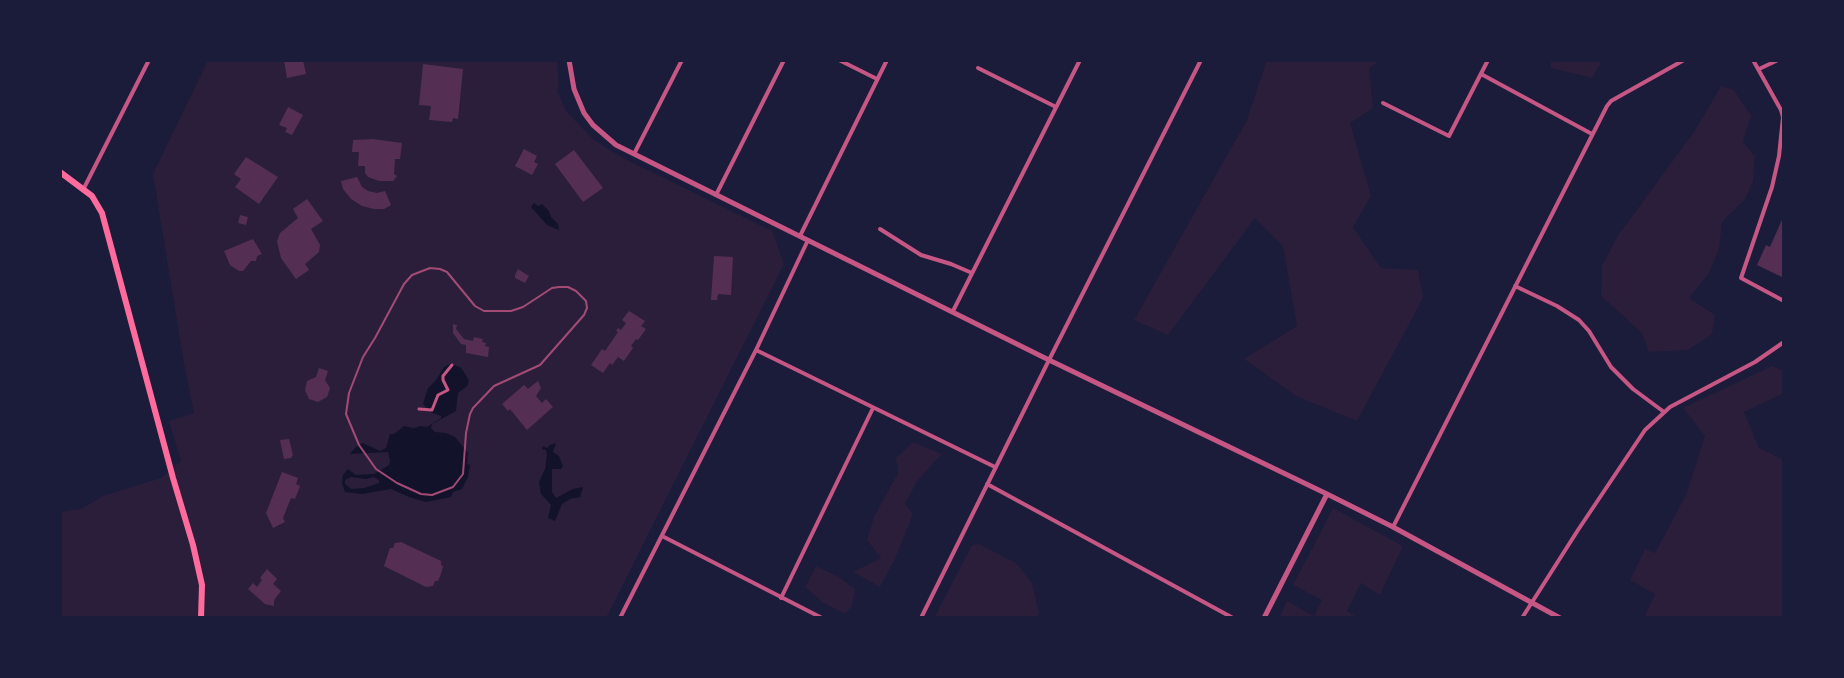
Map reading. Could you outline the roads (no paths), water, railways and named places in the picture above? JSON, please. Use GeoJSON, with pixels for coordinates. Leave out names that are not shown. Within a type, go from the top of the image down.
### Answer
{"type":"FeatureCollection","features":[{"type":"Feature","properties":{"kind":"main road"},"geometry":{"type":"LineString","coordinates":[[60,172],[84,188],[92,196],[102,213],[193,545],[202,585],[201,618]]}},
{"type":"Feature","properties":{"kind":"street"},"geometry":{"type":"LineString","coordinates":[[84,188],[149,60]]}},
{"type":"Feature","properties":{"kind":"street"},"geometry":{"type":"LineString","coordinates":[[569,60],[573,89],[584,113],[604,136],[634,154],[953,310],[1049,360],[1393,527],[1560,618]]}},
{"type":"Feature","properties":{"kind":"street"},"geometry":{"type":"LineString","coordinates":[[634,154],[682,60]]}},
{"type":"Feature","properties":{"kind":"street"},"geometry":{"type":"LineString","coordinates":[[716,195],[784,60]]}},
{"type":"Feature","properties":{"kind":"street"},"geometry":{"type":"LineString","coordinates":[[839,60],[877,79]]}},
{"type":"Feature","properties":{"kind":"street"},"geometry":{"type":"LineString","coordinates":[[800,236],[887,60]]}},
{"type":"Feature","properties":{"kind":"street"},"geometry":{"type":"LineString","coordinates":[[953,310],[1080,60]]}},
{"type":"Feature","properties":{"kind":"street"},"geometry":{"type":"LineString","coordinates":[[921,618],[1201,60]]}},
{"type":"Feature","properties":{"kind":"street"},"geometry":{"type":"LineString","coordinates":[[1383,103],[1449,136],[1488,60]]}},
{"type":"Feature","properties":{"kind":"street"},"geometry":{"type":"LineString","coordinates":[[1393,527],[1592,134],[1611,101],[1684,60]]}},
{"type":"Feature","properties":{"kind":"street"},"geometry":{"type":"LineString","coordinates":[[1753,60],[1783,117],[1779,156],[1772,187],[1741,278],[1784,301]]}},
{"type":"Feature","properties":{"kind":"street"},"geometry":{"type":"LineString","coordinates":[[1759,69],[1778,60]]}},
{"type":"Feature","properties":{"kind":"street"},"geometry":{"type":"LineString","coordinates":[[978,68],[1056,107]]}},
{"type":"Feature","properties":{"kind":"street"},"geometry":{"type":"LineString","coordinates":[[1481,74],[1592,134]]}},
{"type":"Feature","properties":{"kind":"street"},"geometry":{"type":"LineString","coordinates":[[880,229],[921,255],[972,273]]}},
{"type":"Feature","properties":{"kind":"street"},"geometry":{"type":"LineString","coordinates":[[620,618],[756,350],[808,239]]}},
{"type":"Feature","properties":{"kind":"street"},"geometry":{"type":"LineString","coordinates":[[1515,286],[1557,306],[1579,320],[1589,331],[1611,367],[1634,389],[1664,412]]}},
{"type":"Feature","properties":{"kind":"street"},"geometry":{"type":"LineString","coordinates":[[1522,618],[1645,430],[1664,412],[1683,399],[1755,362],[1784,342]]}},
{"type":"Feature","properties":{"kind":"street"},"geometry":{"type":"LineString","coordinates":[[756,350],[995,467]]}},
{"type":"Feature","properties":{"kind":"street"},"geometry":{"type":"LineString","coordinates":[[420,409],[432,410],[438,395],[448,390],[443,380],[444,373],[452,365]]}},
{"type":"Feature","properties":{"kind":"street"},"geometry":{"type":"LineString","coordinates":[[781,598],[873,408]]}},
{"type":"Feature","properties":{"kind":"street"},"geometry":{"type":"LineString","coordinates":[[987,484],[1233,618]]}},
{"type":"Feature","properties":{"kind":"street"},"geometry":{"type":"LineString","coordinates":[[1264,618],[1327,494]]}},
{"type":"Feature","properties":{"kind":"street"},"geometry":{"type":"LineString","coordinates":[[662,536],[822,618]]}},
{"type":"Feature","properties":{"kind":"railway"},"geometry":{"type":"LineString","coordinates":[[430,268],[447,272],[475,306],[484,311],[511,311],[523,307],[552,288],[559,287],[568,287],[576,291],[586,301],[587,308],[584,315],[540,365],[494,386],[473,408],[466,433],[463,474],[453,487],[432,495],[421,494],[397,483],[376,469],[359,445],[346,414],[349,393],[363,357],[404,284],[412,275],[430,268]]}}]}
